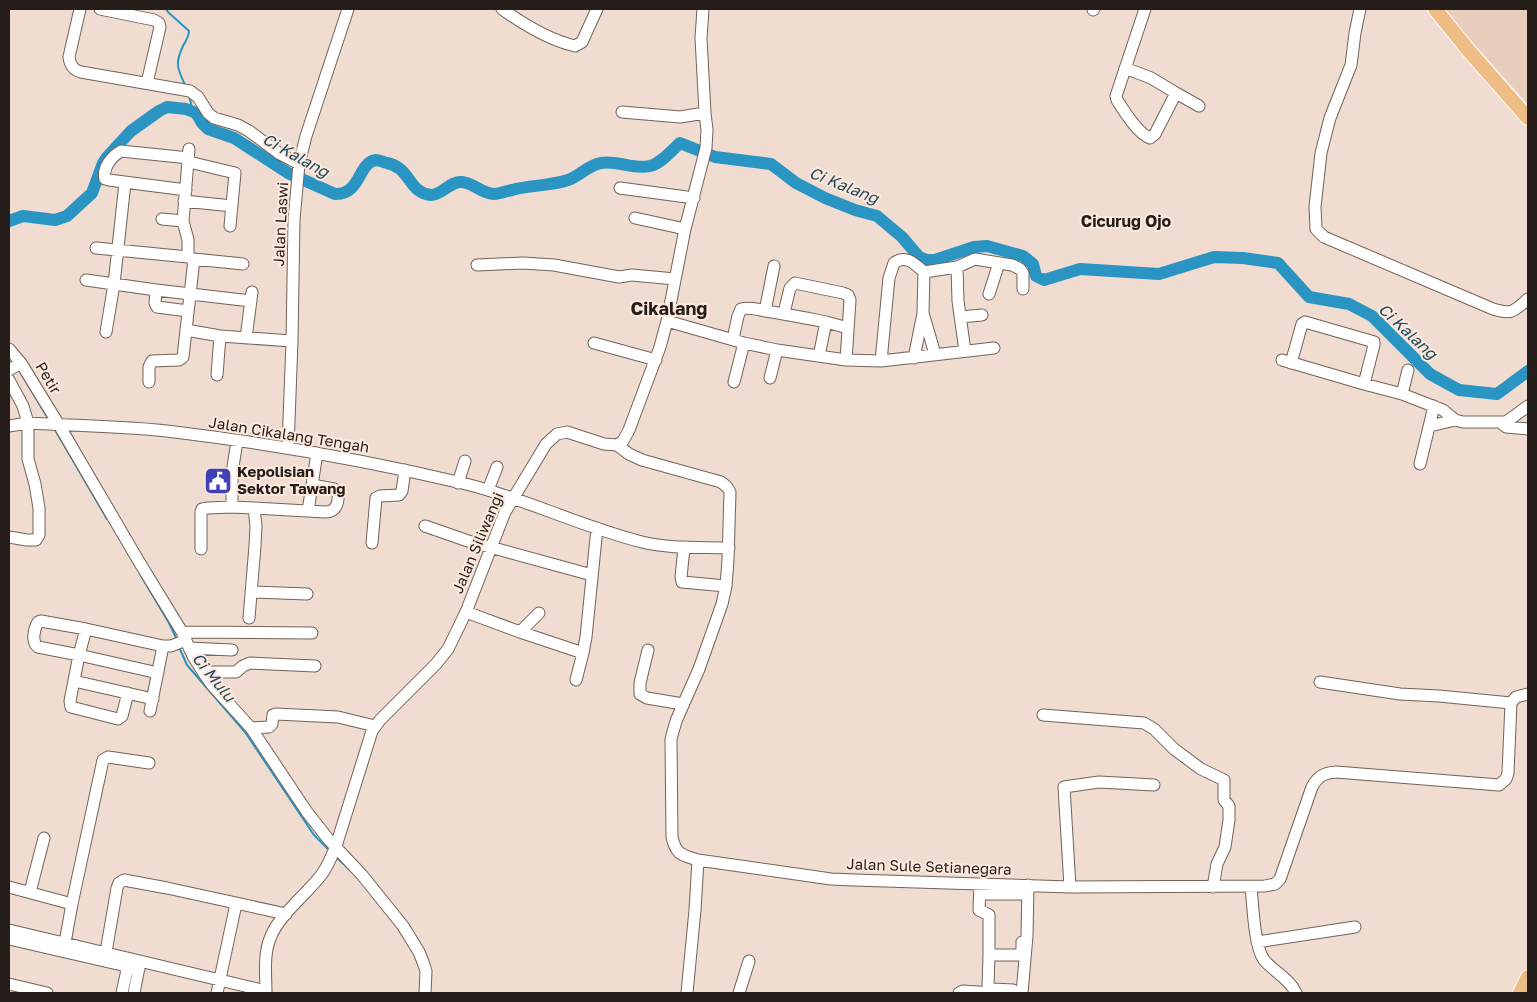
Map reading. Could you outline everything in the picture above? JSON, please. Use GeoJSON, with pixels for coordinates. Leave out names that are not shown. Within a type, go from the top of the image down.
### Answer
{"type":"FeatureCollection","features":[{"type":"Feature","properties":{"kind":"main road"},"geometry":{"type":"LineString","coordinates":[[1435,9],[1528,118]]}},
{"type":"Feature","properties":{"kind":"main road"},"geometry":{"type":"LineString","coordinates":[[1520,993],[1528,978]]}},
{"type":"Feature","properties":{"kind":"street"},"geometry":{"type":"LineString","coordinates":[[80,9],[69,57],[74,69],[81,72],[186,91],[198,97],[208,113],[214,118],[238,125],[249,131],[299,166]]}},
{"type":"Feature","properties":{"kind":"street"},"geometry":{"type":"LineString","coordinates":[[100,9],[154,20],[159,23],[160,27],[147,83]]}},
{"type":"Feature","properties":{"kind":"street","name":"Jalan Laswi"},"geometry":{"type":"LineString","coordinates":[[288,448],[294,220],[299,166],[306,136],[348,9]]}},
{"type":"Feature","properties":{"kind":"street"},"geometry":{"type":"LineString","coordinates":[[502,9],[544,34],[575,46],[582,42],[597,9]]}},
{"type":"Feature","properties":{"kind":"street"},"geometry":{"type":"LineString","coordinates":[[617,446],[623,441],[629,430],[656,360],[667,321],[685,229],[706,150],[708,130],[705,113],[701,38],[703,9]]}},
{"type":"Feature","properties":{"kind":"street"},"geometry":{"type":"LineString","coordinates":[[1145,9],[1116,99],[1130,119],[1150,138],[1154,136],[1176,93]]}},
{"type":"Feature","properties":{"kind":"street"},"geometry":{"type":"LineString","coordinates":[[1360,9],[1351,65],[1330,118],[1321,152],[1316,190],[1315,226],[1324,237],[1493,309],[1511,312],[1528,298]]}},
{"type":"Feature","properties":{"kind":"street"},"geometry":{"type":"LineString","coordinates":[[1125,68],[1151,78],[1199,106]]}},
{"type":"Feature","properties":{"kind":"street"},"geometry":{"type":"LineString","coordinates":[[622,112],[680,117],[705,113]]}},
{"type":"Feature","properties":{"kind":"street"},"geometry":{"type":"LineString","coordinates":[[230,226],[232,206],[235,173],[189,156],[121,151],[105,168],[104,175],[107,180],[232,206]]}},
{"type":"Feature","properties":{"kind":"street"},"geometry":{"type":"LineString","coordinates":[[149,382],[149,367],[152,361],[179,360],[184,355],[191,294],[191,258],[183,221],[189,156]]}},
{"type":"Feature","properties":{"kind":"street"},"geometry":{"type":"LineString","coordinates":[[106,332],[114,284],[125,183]]}},
{"type":"Feature","properties":{"kind":"street"},"geometry":{"type":"LineString","coordinates":[[620,188],[694,198]]}},
{"type":"Feature","properties":{"kind":"street"},"geometry":{"type":"LineString","coordinates":[[635,218],[685,229]]}},
{"type":"Feature","properties":{"kind":"street"},"geometry":{"type":"LineString","coordinates":[[162,219],[183,221]]}},
{"type":"Feature","properties":{"kind":"street"},"geometry":{"type":"LineString","coordinates":[[96,248],[243,264]]}},
{"type":"Feature","properties":{"kind":"street"},"geometry":{"type":"LineString","coordinates":[[924,272],[957,267],[975,259],[1006,263],[1020,269],[1024,277],[1023,289]]}},
{"type":"Feature","properties":{"kind":"street"},"geometry":{"type":"LineString","coordinates":[[881,361],[889,278],[892,266],[899,260],[907,260],[914,263],[924,272],[923,312],[914,358]]}},
{"type":"Feature","properties":{"kind":"street"},"geometry":{"type":"LineString","coordinates":[[989,294],[999,263]]}},
{"type":"Feature","properties":{"kind":"street"},"geometry":{"type":"LineString","coordinates":[[477,266],[554,265],[619,277],[632,275],[676,279]]}},
{"type":"Feature","properties":{"kind":"street"},"geometry":{"type":"LineString","coordinates":[[765,311],[774,266]]}},
{"type":"Feature","properties":{"kind":"street"},"geometry":{"type":"LineString","coordinates":[[957,267],[960,317],[965,351]]}},
{"type":"Feature","properties":{"kind":"street"},"geometry":{"type":"LineString","coordinates":[[86,280],[191,294],[251,296],[246,338]]}},
{"type":"Feature","properties":{"kind":"street"},"geometry":{"type":"LineString","coordinates":[[784,313],[788,292],[790,286],[794,283],[841,292],[847,295],[850,298],[846,360]]}},
{"type":"Feature","properties":{"kind":"street"},"geometry":{"type":"LineString","coordinates":[[156,290],[155,303],[157,306],[188,311]]}},
{"type":"Feature","properties":{"kind":"street"},"geometry":{"type":"LineString","coordinates":[[734,382],[738,341],[738,316],[741,309],[784,313],[848,328]]}},
{"type":"Feature","properties":{"kind":"street"},"geometry":{"type":"LineString","coordinates":[[923,312],[935,354]]}},
{"type":"Feature","properties":{"kind":"street"},"geometry":{"type":"LineString","coordinates":[[960,317],[982,315]]}},
{"type":"Feature","properties":{"kind":"street"},"geometry":{"type":"LineString","coordinates":[[667,321],[777,350],[846,360],[881,361],[994,348]]}},
{"type":"Feature","properties":{"kind":"street"},"geometry":{"type":"LineString","coordinates":[[819,356],[826,322]]}},
{"type":"Feature","properties":{"kind":"street"},"geometry":{"type":"LineString","coordinates":[[1364,384],[1374,344],[1362,338],[1305,322],[1286,361],[1364,384],[1402,394],[1443,410],[1455,420],[1463,422],[1501,422],[1508,420],[1528,406]]}},
{"type":"Feature","properties":{"kind":"street"},"geometry":{"type":"LineString","coordinates":[[186,330],[220,336],[292,341]]}},
{"type":"Feature","properties":{"kind":"street"},"geometry":{"type":"LineString","coordinates":[[217,375],[220,336]]}},
{"type":"Feature","properties":{"kind":"street"},"geometry":{"type":"LineString","coordinates":[[594,343],[656,360]]}},
{"type":"Feature","properties":{"kind":"street","name":"Petir"},"geometry":{"type":"LineString","coordinates":[[9,349],[15,366],[58,425],[203,672],[212,685],[251,728],[306,812],[366,880],[407,932],[419,952],[426,971],[425,993]]}},
{"type":"Feature","properties":{"kind":"street"},"geometry":{"type":"LineString","coordinates":[[770,378],[777,350]]}},
{"type":"Feature","properties":{"kind":"street"},"geometry":{"type":"LineString","coordinates":[[1402,394],[1408,370]]}},
{"type":"Feature","properties":{"kind":"street"},"geometry":{"type":"LineString","coordinates":[[9,380],[23,406],[28,424],[28,459],[38,499],[39,536],[37,540],[33,541],[9,537]]}},
{"type":"Feature","properties":{"kind":"street"},"geometry":{"type":"LineString","coordinates":[[1420,464],[1434,406]]}},
{"type":"Feature","properties":{"kind":"street"},"geometry":{"type":"LineString","coordinates":[[1430,426],[1455,420]]}},
{"type":"Feature","properties":{"kind":"street"},"geometry":{"type":"LineString","coordinates":[[1501,422],[1506,427],[1528,429]]}},
{"type":"Feature","properties":{"kind":"street","name":"Jalan Cikalang Tengah"},"geometry":{"type":"LineString","coordinates":[[9,426],[42,424],[157,430],[288,448],[458,482],[513,497],[597,528],[642,542],[684,548],[696,546],[728,548]]}},
{"type":"Feature","properties":{"kind":"street","name":"Jalan Siliwangi"},"geometry":{"type":"LineString","coordinates":[[266,992],[265,964],[271,936],[286,914],[323,873],[329,862],[336,846],[370,736],[375,726],[442,657],[466,612],[501,521],[513,497],[543,448],[557,434],[567,432],[604,444],[617,446]]}},
{"type":"Feature","properties":{"kind":"street"},"geometry":{"type":"LineString","coordinates":[[232,507],[232,473],[237,441]]}},
{"type":"Feature","properties":{"kind":"street","name":"Jalan Sule Setianegara"},"geometry":{"type":"LineString","coordinates":[[617,446],[642,460],[718,481],[726,485],[730,491],[726,586],[719,615],[699,669],[673,729],[671,739],[671,832],[674,846],[678,853],[698,860],[831,879],[980,889],[1251,887],[1275,884],[1280,879],[1312,787],[1319,777],[1325,773],[1336,772],[1497,785],[1506,779],[1508,773],[1511,703]]}},
{"type":"Feature","properties":{"kind":"street"},"geometry":{"type":"LineString","coordinates":[[308,511],[317,453]]}},
{"type":"Feature","properties":{"kind":"street"},"geometry":{"type":"LineString","coordinates":[[458,482],[465,461]]}},
{"type":"Feature","properties":{"kind":"street"},"geometry":{"type":"LineString","coordinates":[[488,490],[497,467]]}},
{"type":"Feature","properties":{"kind":"street"},"geometry":{"type":"LineString","coordinates":[[372,543],[376,498],[399,495],[402,491],[405,470]]}},
{"type":"Feature","properties":{"kind":"street"},"geometry":{"type":"LineString","coordinates":[[201,549],[202,510],[232,507],[331,512],[336,508],[338,501],[336,490],[312,485]]}},
{"type":"Feature","properties":{"kind":"street"},"geometry":{"type":"LineString","coordinates":[[249,618],[256,526],[254,508]]}},
{"type":"Feature","properties":{"kind":"street"},"geometry":{"type":"LineString","coordinates":[[425,526],[490,547],[592,575]]}},
{"type":"Feature","properties":{"kind":"street"},"geometry":{"type":"LineString","coordinates":[[576,680],[583,653],[597,528]]}},
{"type":"Feature","properties":{"kind":"street"},"geometry":{"type":"LineString","coordinates":[[684,548],[682,582],[726,586]]}},
{"type":"Feature","properties":{"kind":"street"},"geometry":{"type":"LineString","coordinates":[[251,592],[307,594]]}},
{"type":"Feature","properties":{"kind":"street"},"geometry":{"type":"LineString","coordinates":[[466,612],[583,653]]}},
{"type":"Feature","properties":{"kind":"street"},"geometry":{"type":"LineString","coordinates":[[520,632],[539,613]]}},
{"type":"Feature","properties":{"kind":"street"},"geometry":{"type":"LineString","coordinates":[[158,673],[36,646],[34,641],[37,623],[42,621],[86,628],[167,646],[185,640],[312,634]]}},
{"type":"Feature","properties":{"kind":"street"},"geometry":{"type":"LineString","coordinates":[[86,628],[70,701],[71,707],[119,719],[122,716],[128,694]]}},
{"type":"Feature","properties":{"kind":"street"},"geometry":{"type":"LineString","coordinates":[[185,640],[232,650]]}},
{"type":"Feature","properties":{"kind":"street"},"geometry":{"type":"LineString","coordinates":[[150,711],[158,673],[167,646]]}},
{"type":"Feature","properties":{"kind":"street"},"geometry":{"type":"LineString","coordinates":[[648,650],[639,686],[640,694],[647,698],[683,704]]}},
{"type":"Feature","properties":{"kind":"street"},"geometry":{"type":"LineString","coordinates":[[203,672],[236,672],[243,666],[250,664],[314,666]]}},
{"type":"Feature","properties":{"kind":"street"},"geometry":{"type":"LineString","coordinates":[[74,681],[153,699]]}},
{"type":"Feature","properties":{"kind":"street"},"geometry":{"type":"LineString","coordinates":[[1320,682],[1400,694],[1511,703],[1520,696],[1528,694]]}},
{"type":"Feature","properties":{"kind":"street"},"geometry":{"type":"LineString","coordinates":[[251,728],[268,727],[272,724],[273,715],[276,714],[338,717],[375,726]]}},
{"type":"Feature","properties":{"kind":"street"},"geometry":{"type":"LineString","coordinates":[[1043,715],[1144,723],[1154,729],[1174,749],[1201,769],[1224,780],[1224,800],[1229,806],[1229,820],[1225,847],[1217,864],[1213,887]]}},
{"type":"Feature","properties":{"kind":"street"},"geometry":{"type":"LineString","coordinates":[[64,947],[103,760],[108,757],[149,764]]}},
{"type":"Feature","properties":{"kind":"street"},"geometry":{"type":"LineString","coordinates":[[1070,887],[1064,786],[1099,782],[1154,785]]}},
{"type":"Feature","properties":{"kind":"street"},"geometry":{"type":"LineString","coordinates":[[30,892],[44,838]]}},
{"type":"Feature","properties":{"kind":"street"},"geometry":{"type":"LineString","coordinates":[[687,993],[698,860]]}},
{"type":"Feature","properties":{"kind":"street"},"geometry":{"type":"LineString","coordinates":[[106,952],[117,888],[121,881],[124,880],[286,914]]}},
{"type":"Feature","properties":{"kind":"street"},"geometry":{"type":"LineString","coordinates":[[9,887],[72,904]]}},
{"type":"Feature","properties":{"kind":"street"},"geometry":{"type":"LineString","coordinates":[[1251,887],[1257,942],[1264,960],[1296,993]]}},
{"type":"Feature","properties":{"kind":"street"},"geometry":{"type":"LineString","coordinates":[[980,889],[979,910],[988,915],[989,954],[987,983],[989,988],[1017,992],[1027,944],[1028,889]]}},
{"type":"Feature","properties":{"kind":"street"},"geometry":{"type":"LineString","coordinates":[[217,993],[236,904]]}},
{"type":"Feature","properties":{"kind":"street"},"geometry":{"type":"LineString","coordinates":[[989,954],[1014,956],[1020,953],[1022,950],[1023,915]]}},
{"type":"Feature","properties":{"kind":"street"},"geometry":{"type":"LineString","coordinates":[[1257,942],[1355,927]]}},
{"type":"Feature","properties":{"kind":"street"},"geometry":{"type":"LineString","coordinates":[[13,936],[134,964],[220,980],[266,992]]}},
{"type":"Feature","properties":{"kind":"street"},"geometry":{"type":"LineString","coordinates":[[64,947],[106,952],[134,964]]}},
{"type":"Feature","properties":{"kind":"street"},"geometry":{"type":"LineString","coordinates":[[739,993],[749,962]]}},
{"type":"Feature","properties":{"kind":"street"},"geometry":{"type":"LineString","coordinates":[[122,993],[134,964]]}},
{"type":"Feature","properties":{"kind":"street"},"geometry":{"type":"LineString","coordinates":[[134,964],[134,993]]}},
{"type":"Feature","properties":{"kind":"street"},"geometry":{"type":"LineString","coordinates":[[9,984],[47,993]]}},
{"type":"Feature","properties":{"kind":"street"},"geometry":{"type":"LineString","coordinates":[[959,993],[967,991],[992,993]]}},
{"type":"Feature","properties":{"kind":"shaded area"},"geometry":{"type":"Polygon","coordinates":[[[1445,9],[1528,9],[1528,104],[1462,30],[1445,9]]]}},
{"type":"Feature","properties":{"kind":"waterway"},"geometry":{"type":"LineString","coordinates":[[166,9],[189,31],[178,61],[179,70],[185,85]]}},
{"type":"Feature","properties":{"kind":"waterway"},"geometry":{"type":"LineString","coordinates":[[189,96],[193,111]]}},
{"type":"Feature","properties":{"kind":"waterway","name":"Ci Kalang"},"geometry":{"type":"LineString","coordinates":[[9,221],[23,216],[55,220],[67,216],[92,193],[107,157],[131,131],[167,107],[186,109],[196,113],[208,129],[234,138],[288,173],[335,194],[343,193],[350,189],[366,166],[376,160],[398,168],[417,189],[425,194],[439,193],[458,182],[470,184],[490,194],[498,194],[519,188],[568,180],[601,163],[607,162],[638,167],[650,166],[662,160],[680,143],[715,157],[771,164],[796,183],[825,198],[855,210],[877,216],[902,237],[919,257],[927,260],[935,260],[974,247],[987,246],[1023,256],[1033,264],[1036,276],[1044,280],[1080,269],[1159,274],[1214,257],[1243,258],[1278,263],[1309,297],[1349,304],[1372,316],[1430,374],[1459,390],[1497,394],[1528,371]]}},
{"type":"Feature","properties":{"kind":"waterway","name":"Ci Mulu"},"geometry":{"type":"LineString","coordinates":[[19,370],[49,420]]}},
{"type":"Feature","properties":{"kind":"waterway","name":"Ci Mulu"},"geometry":{"type":"LineString","coordinates":[[54,428],[107,519]]}},
{"type":"Feature","properties":{"kind":"waterway","name":"Ci Mulu"},"geometry":{"type":"LineString","coordinates":[[140,574],[177,640]]}},
{"type":"Feature","properties":{"kind":"waterway","name":"Ci Mulu"},"geometry":{"type":"LineString","coordinates":[[179,647],[187,665],[245,732],[314,835],[330,851]]}},
{"type":"Feature","properties":{"kind":"waterway","name":"Ci Mulu"},"geometry":{"type":"LineString","coordinates":[[335,856],[350,870]]}},
{"type":"Feature","properties":{"kind":"place","name":"Kepolisian Sektor Tawang"},"geometry":{"type":"Point","coordinates":[218,481]}},
{"type":"Feature","properties":{"kind":"district","name":"Cicurug Ojo"},"geometry":{"type":"Point","coordinates":[1126,221]}},
{"type":"Feature","properties":{"kind":"district","name":"Cikalang"},"geometry":{"type":"Point","coordinates":[669,309]}}]}
